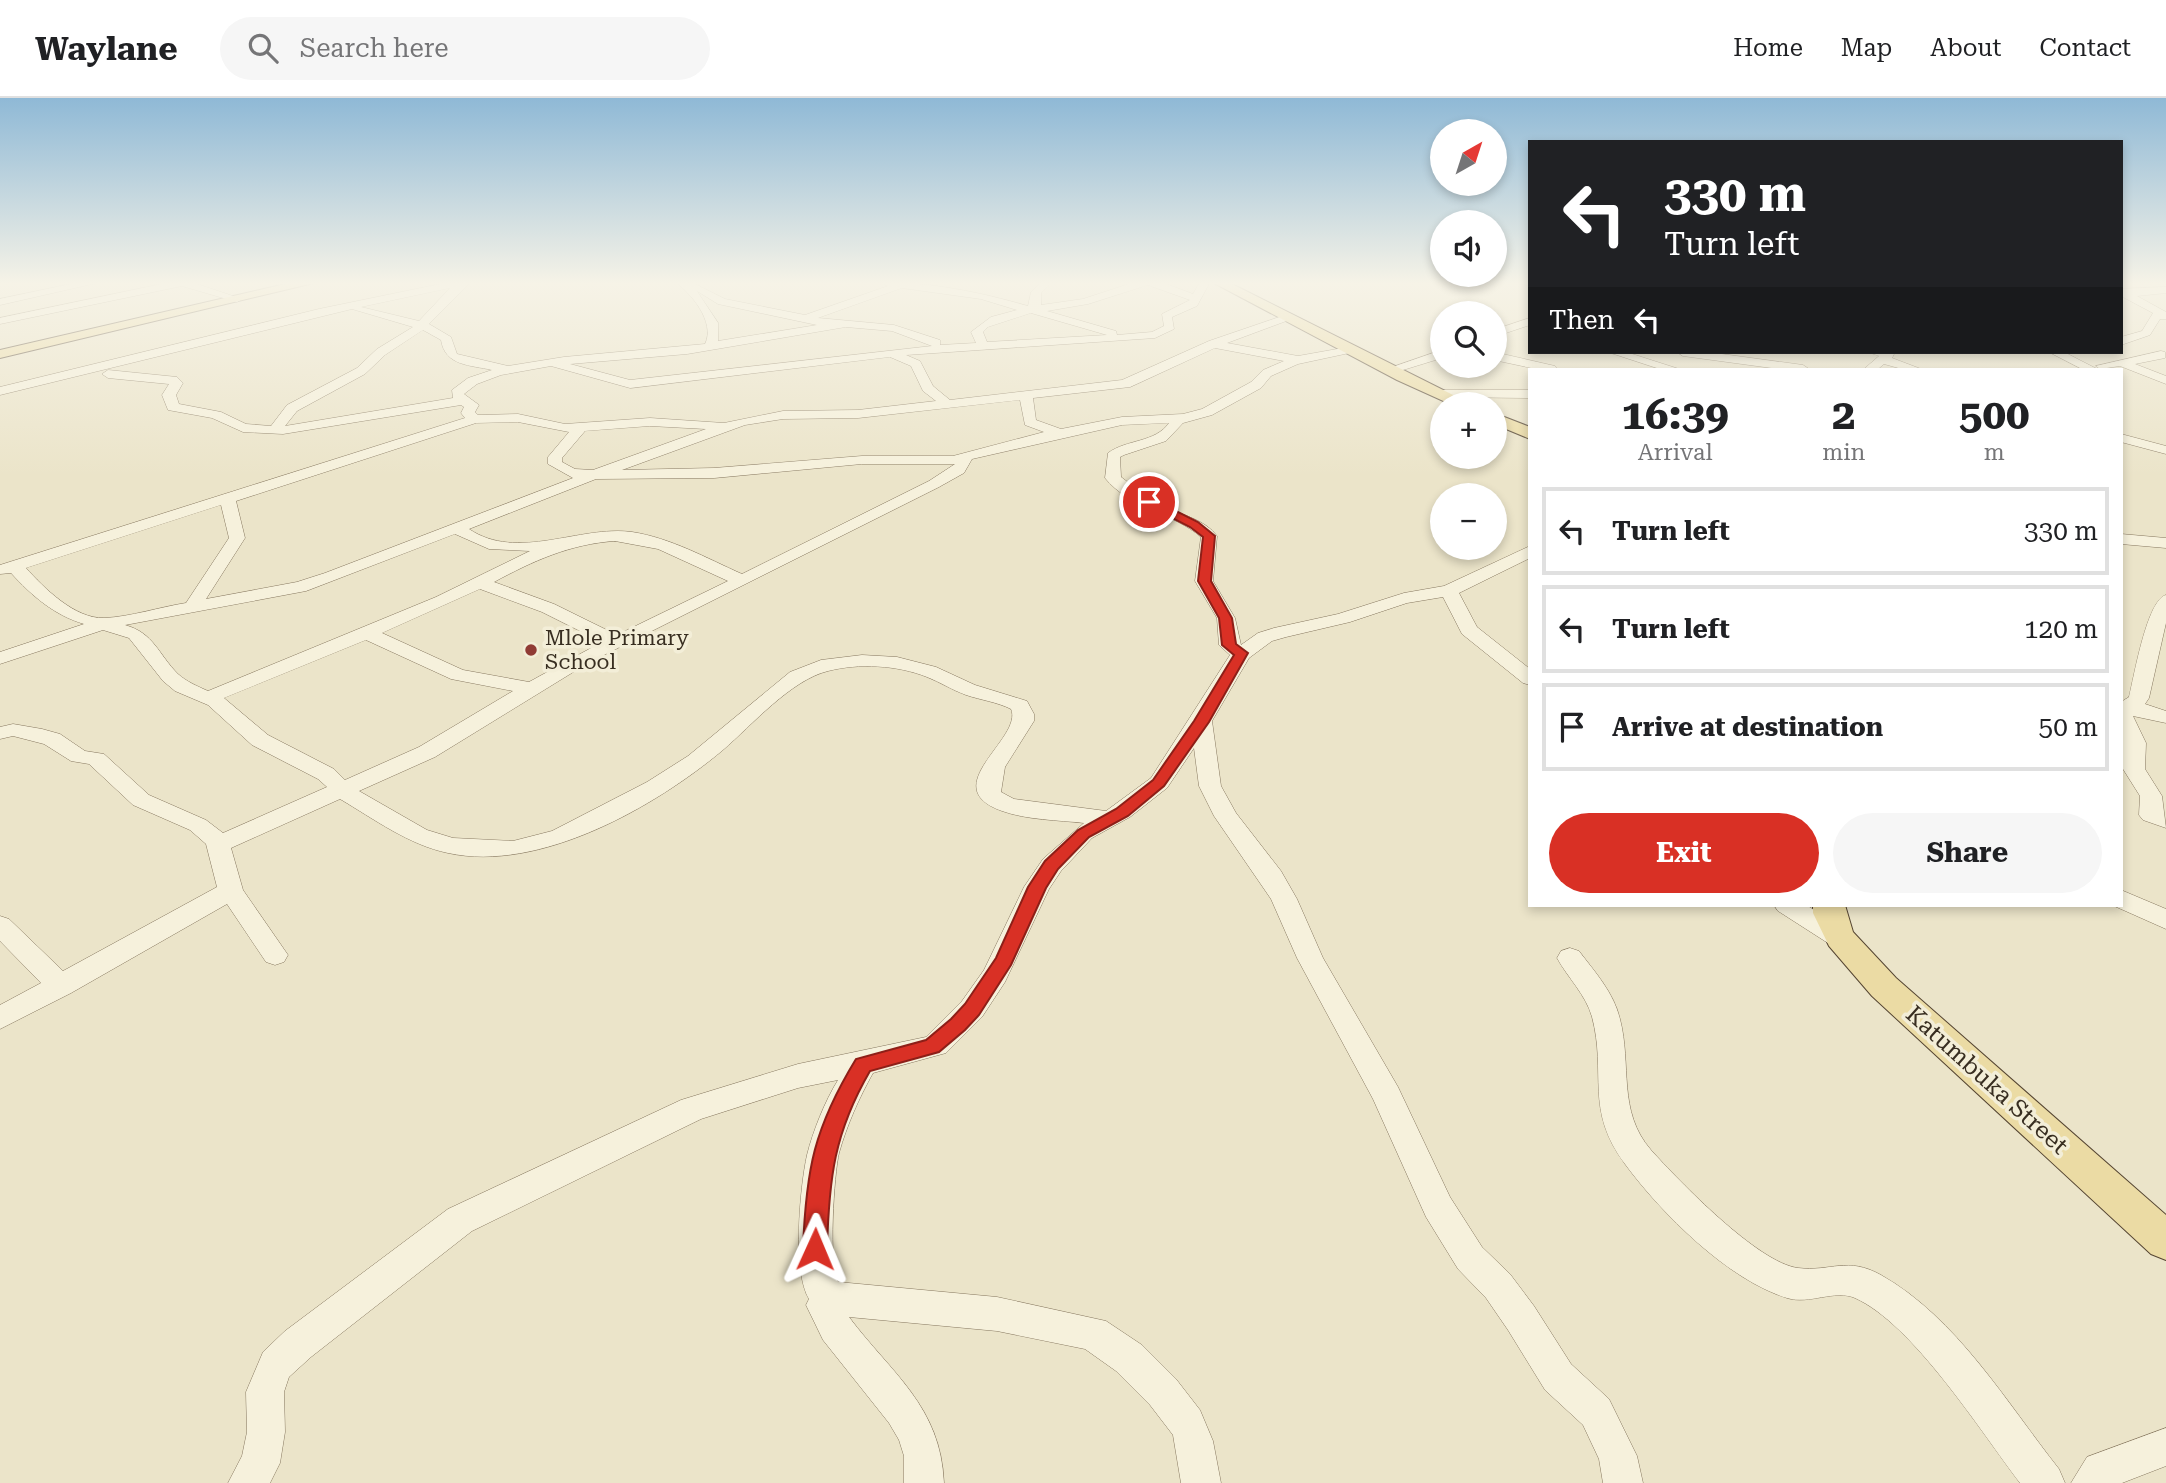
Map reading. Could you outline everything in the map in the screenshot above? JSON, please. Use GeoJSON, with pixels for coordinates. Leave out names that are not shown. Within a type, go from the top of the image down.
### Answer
{"type":"FeatureCollection","features":[{"type":"Feature","properties":{"kind":"main road"},"geometry":{"type":"LineString","coordinates":[[0,355],[35,347]]}},
{"type":"Feature","properties":{"kind":"main road"},"geometry":{"type":"LineString","coordinates":[[1345,347],[1437,392]]}},
{"type":"Feature","properties":{"kind":"main road"},"geometry":{"type":"LineString","coordinates":[[1507,423],[1528,433]]}},
{"type":"Feature","properties":{"kind":"main road","name":"Katumbuka Street"},"geometry":{"type":"LineString","coordinates":[[1829,915],[1884,987],[2166,1241]]}},
{"type":"Feature","properties":{"kind":"street"},"geometry":{"type":"LineString","coordinates":[[0,391],[184,347]]}},
{"type":"Feature","properties":{"kind":"street"},"geometry":{"type":"LineString","coordinates":[[275,430],[292,408],[361,371],[389,347]]}},
{"type":"Feature","properties":{"kind":"street"},"geometry":{"type":"LineString","coordinates":[[449,347],[449,353],[453,357],[492,368],[517,369]]}},
{"type":"Feature","properties":{"kind":"street"},"geometry":{"type":"LineString","coordinates":[[475,419],[468,413],[472,405],[457,395],[462,388],[482,378],[553,363],[704,347]]}},
{"type":"Feature","properties":{"kind":"street"},"geometry":{"type":"LineString","coordinates":[[553,363],[630,384],[963,347]]}},
{"type":"Feature","properties":{"kind":"street"},"geometry":{"type":"LineString","coordinates":[[1171,347],[1177,362]]}},
{"type":"Feature","properties":{"kind":"street"},"geometry":{"type":"LineString","coordinates":[[0,658],[103,624],[307,585],[458,530],[724,426],[771,416],[846,415],[952,403],[1025,401],[1125,384],[1208,347]]}},
{"type":"Feature","properties":{"kind":"street"},"geometry":{"type":"LineString","coordinates":[[1240,347],[1298,359]]}},
{"type":"Feature","properties":{"kind":"street"},"geometry":{"type":"LineString","coordinates":[[2123,347],[2164,352]]}},
{"type":"Feature","properties":{"kind":"street"},"geometry":{"type":"LineString","coordinates":[[580,427],[558,449],[554,462],[572,473],[594,475],[714,473],[862,460],[965,458],[1058,433],[1122,421],[1182,418],[1207,412],[1256,385],[1267,373],[1298,359],[1350,349]]}},
{"type":"Feature","properties":{"kind":"street"},"geometry":{"type":"LineString","coordinates":[[2060,354],[2097,368],[2164,352]]}},
{"type":"Feature","properties":{"kind":"street"},"geometry":{"type":"LineString","coordinates":[[891,353],[916,364],[928,388],[952,403]]}},
{"type":"Feature","properties":{"kind":"street"},"geometry":{"type":"LineString","coordinates":[[1614,354],[1617,360],[1613,366],[1714,357]]}},
{"type":"Feature","properties":{"kind":"street"},"geometry":{"type":"LineString","coordinates":[[1695,354],[1796,368]]}},
{"type":"Feature","properties":{"kind":"street"},"geometry":{"type":"LineString","coordinates":[[1858,368],[1878,355],[1912,368]]}},
{"type":"Feature","properties":{"kind":"street"},"geometry":{"type":"LineString","coordinates":[[1390,370],[1430,358]]}},
{"type":"Feature","properties":{"kind":"street"},"geometry":{"type":"LineString","coordinates":[[1507,359],[1547,368]]}},
{"type":"Feature","properties":{"kind":"street"},"geometry":{"type":"LineString","coordinates":[[2120,362],[2166,380]]}},
{"type":"Feature","properties":{"kind":"street"},"geometry":{"type":"LineString","coordinates":[[1651,364],[1669,368]]}},
{"type":"Feature","properties":{"kind":"street"},"geometry":{"type":"LineString","coordinates":[[81,372],[172,380],[177,383],[169,395],[173,407],[216,415],[243,428],[275,430],[369,418],[413,407],[464,401]]}},
{"type":"Feature","properties":{"kind":"street"},"geometry":{"type":"LineString","coordinates":[[1507,394],[1527,394]]}},
{"type":"Feature","properties":{"kind":"street"},"geometry":{"type":"LineString","coordinates":[[1507,415],[1527,394]]}},
{"type":"Feature","properties":{"kind":"street"},"geometry":{"type":"LineString","coordinates":[[1025,401],[1033,424],[1058,433]]}},
{"type":"Feature","properties":{"kind":"street"},"geometry":{"type":"LineString","coordinates":[[369,418],[394,422],[421,436]]}},
{"type":"Feature","properties":{"kind":"street"},"geometry":{"type":"LineString","coordinates":[[7,569],[475,419],[517,418],[554,427],[650,422],[724,426]]}},
{"type":"Feature","properties":{"kind":"street"},"geometry":{"type":"LineString","coordinates":[[1182,418],[1160,439],[1114,454],[1113,478],[1163,511],[1199,527],[1209,536],[1204,581],[1228,626],[1229,645],[1241,653]]}},
{"type":"Feature","properties":{"kind":"street"},"geometry":{"type":"LineString","coordinates":[[2123,439],[2166,451]]}},
{"type":"Feature","properties":{"kind":"street"},"geometry":{"type":"LineString","coordinates":[[653,473],[653,465],[663,449]]}},
{"type":"Feature","properties":{"kind":"street"},"geometry":{"type":"LineString","coordinates":[[2123,451],[2166,451]]}},
{"type":"Feature","properties":{"kind":"street"},"geometry":{"type":"LineString","coordinates":[[218,844],[427,752],[528,688],[955,473],[962,468],[965,458]]}},
{"type":"Feature","properties":{"kind":"street"},"geometry":{"type":"LineString","coordinates":[[194,605],[201,589],[237,538],[228,500]]}},
{"type":"Feature","properties":{"kind":"street"},"geometry":{"type":"LineString","coordinates":[[458,530],[476,541],[496,545],[558,544],[608,536],[633,537],[668,548],[740,580]]}},
{"type":"Feature","properties":{"kind":"street"},"geometry":{"type":"LineString","coordinates":[[2123,539],[2166,543]]}},
{"type":"Feature","properties":{"kind":"street"},"geometry":{"type":"LineString","coordinates":[[210,697],[481,583],[558,544]]}},
{"type":"Feature","properties":{"kind":"street"},"geometry":{"type":"LineString","coordinates":[[248,1483],[260,1463],[265,1432],[265,1392],[276,1365],[298,1344],[460,1220],[692,1109],[798,1076],[863,1065],[932,1047],[972,1009],[1004,960],[1037,887],[1052,865],[1084,833],[1122,812],[1159,783],[1201,722],[1241,653],[1265,637],[1280,632],[1343,618],[1404,598],[1449,591],[1528,552]]}},
{"type":"Feature","properties":{"kind":"street"},"geometry":{"type":"LineString","coordinates":[[7,569],[62,610],[86,621],[136,634],[170,677],[188,690],[210,697],[248,733],[281,753],[326,774],[341,789],[437,844],[469,848],[525,847],[580,828],[655,787],[715,746],[808,670],[830,664],[877,662],[930,671],[976,692],[1013,701],[1023,709],[1023,721],[989,781],[988,793],[993,800],[1026,809],[1108,819]]}},
{"type":"Feature","properties":{"kind":"street"},"geometry":{"type":"LineString","coordinates":[[481,583],[548,608],[617,642]]}},
{"type":"Feature","properties":{"kind":"street"},"geometry":{"type":"LineString","coordinates":[[1449,591],[1469,630],[1528,676]]}},
{"type":"Feature","properties":{"kind":"street"},"geometry":{"type":"LineString","coordinates":[[2130,708],[2139,698],[2157,622],[2166,600]]}},
{"type":"Feature","properties":{"kind":"street"},"geometry":{"type":"LineString","coordinates":[[1228,626],[1280,632]]}},
{"type":"Feature","properties":{"kind":"street"},"geometry":{"type":"LineString","coordinates":[[367,633],[458,675],[528,688]]}},
{"type":"Feature","properties":{"kind":"street"},"geometry":{"type":"LineString","coordinates":[[2130,708],[2166,717]]}},
{"type":"Feature","properties":{"kind":"street"},"geometry":{"type":"LineString","coordinates":[[2123,717],[2135,743],[2133,764],[2149,793],[2151,815],[2166,821]]}},
{"type":"Feature","properties":{"kind":"street"},"geometry":{"type":"LineString","coordinates":[[1201,722],[1210,786],[1226,816],[1272,877],[1284,899],[1310,958],[1387,1096],[1438,1207],[1470,1258],[1515,1309],[1558,1377],[1596,1412],[1618,1456],[1623,1483]]}},
{"type":"Feature","properties":{"kind":"street"},"geometry":{"type":"LineString","coordinates":[[0,733],[10,730],[34,734],[52,739],[79,756],[96,759],[141,800],[158,810],[198,825],[218,844],[231,891],[275,955]]}},
{"type":"Feature","properties":{"kind":"street"},"geometry":{"type":"LineString","coordinates":[[0,1018],[231,891]]}},
{"type":"Feature","properties":{"kind":"street"},"geometry":{"type":"LineString","coordinates":[[2123,900],[2166,920]]}},
{"type":"Feature","properties":{"kind":"street"},"geometry":{"type":"LineString","coordinates":[[1795,907],[1829,915]]}},
{"type":"Feature","properties":{"kind":"street"},"geometry":{"type":"LineString","coordinates":[[0,925],[61,986]]}},
{"type":"Feature","properties":{"kind":"street"},"geometry":{"type":"LineString","coordinates":[[1570,958],[1594,990],[1604,1013],[1610,1047],[1609,1087],[1613,1115],[1636,1155],[1705,1224],[1770,1274],[1795,1284],[1847,1278],[1875,1292],[1926,1335],[1965,1375],[2045,1483]]}},
{"type":"Feature","properties":{"kind":"street"},"geometry":{"type":"LineString","coordinates":[[863,1065],[844,1096],[822,1154],[815,1249],[819,1285],[829,1298],[984,1312],[1093,1333],[1129,1358],[1163,1392],[1186,1423],[1194,1441],[1201,1483]]}},
{"type":"Feature","properties":{"kind":"street"},"geometry":{"type":"LineString","coordinates":[[829,1298],[824,1305],[841,1340],[891,1393],[912,1423],[921,1443],[924,1483]]}},
{"type":"Feature","properties":{"kind":"street"},"geometry":{"type":"LineString","coordinates":[[2091,1483],[2101,1471],[2166,1447]]}},
{"type":"Feature","properties":{"kind":"place","name":"Mlole Primary School"},"geometry":{"type":"Point","coordinates":[531,650]}},
{"type":"Feature","properties":{"kind":"route"},"geometry":{"type":"LineString","coordinates":[[815,1249],[822,1154],[844,1096],[863,1065],[932,1047],[958,1025],[972,1009],[1004,960],[1037,887],[1052,865],[1064,850],[1084,833],[1122,812],[1159,783],[1201,722],[1241,653],[1229,645],[1226,618],[1209,594],[1204,581],[1209,536],[1194,524],[1149,502]]}}]}
